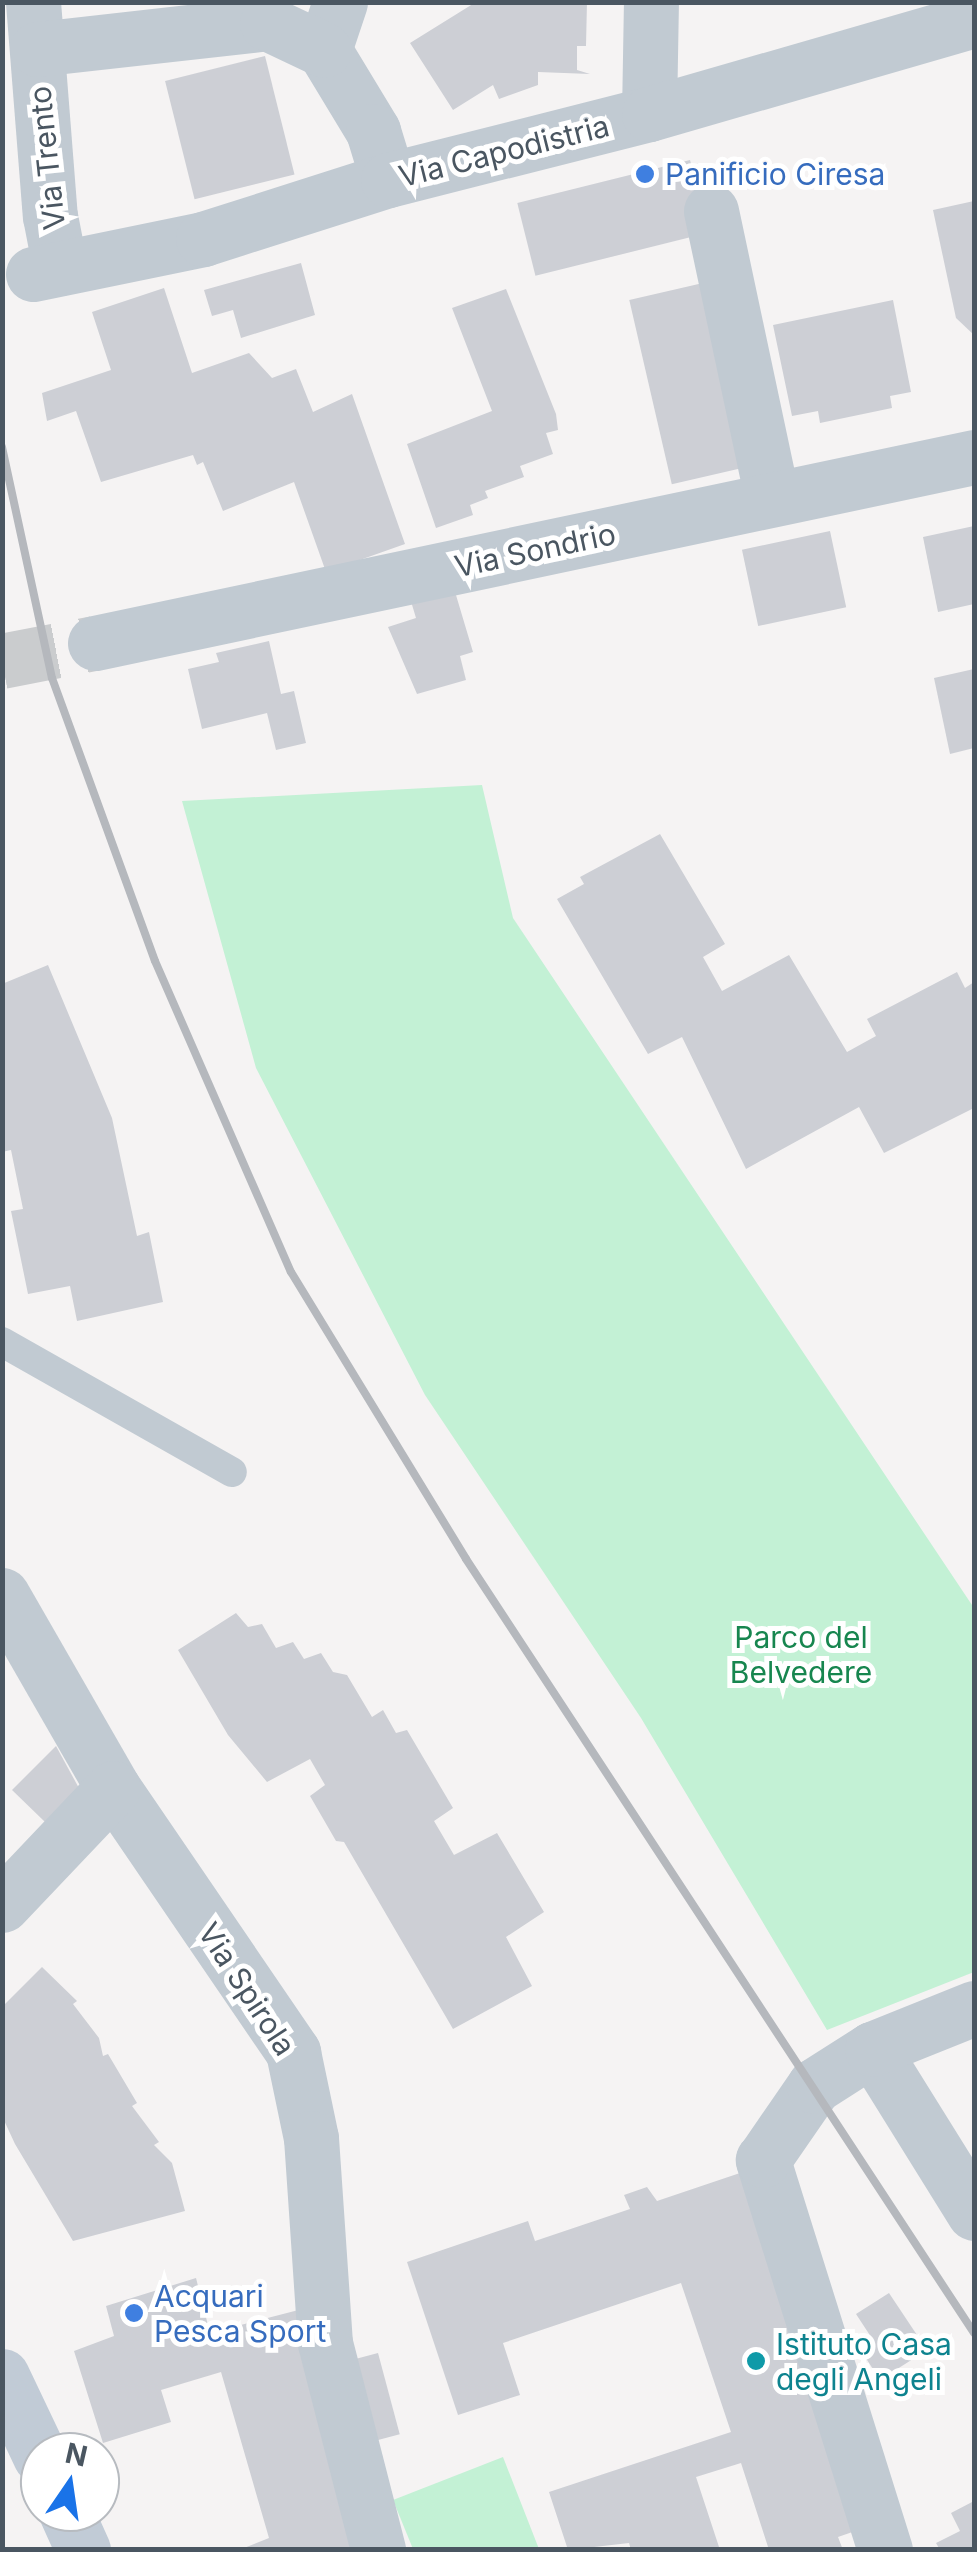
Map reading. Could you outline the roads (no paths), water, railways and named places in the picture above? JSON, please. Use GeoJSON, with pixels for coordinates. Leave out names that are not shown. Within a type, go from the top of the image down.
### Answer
{"type":"FeatureCollection","features":[{"type":"Feature","properties":{"kind":"main road"},"geometry":{"type":"LineString","coordinates":[[2,2376],[29,2432]]}},
{"type":"Feature","properties":{"kind":"street"},"geometry":{"type":"LineString","coordinates":[[650,114],[651,2]]}},
{"type":"Feature","properties":{"kind":"street","name":"Via Capodistria"},"geometry":{"type":"LineString","coordinates":[[47,271],[203,239],[388,180],[650,114],[974,20]]}},
{"type":"Feature","properties":{"kind":"street","name":"Via Trento"},"geometry":{"type":"LineString","coordinates":[[47,271],[35,26],[266,23],[332,26]]}},
{"type":"Feature","properties":{"kind":"street"},"geometry":{"type":"LineString","coordinates":[[332,26],[374,130],[388,180]]}},
{"type":"Feature","properties":{"kind":"street"},"geometry":{"type":"LineString","coordinates":[[711,211],[772,500]]}},
{"type":"Feature","properties":{"kind":"street","name":"Via Sondrio"},"geometry":{"type":"LineString","coordinates":[[94,644],[974,457]]}},
{"type":"Feature","properties":{"kind":"street","name":"Via Spirola"},"geometry":{"type":"LineString","coordinates":[[2,1595],[113,1788],[293,2052],[311,2138],[325,2343],[378,2550]]}},
{"type":"Feature","properties":{"kind":"street"},"geometry":{"type":"LineString","coordinates":[[2,1905],[113,1788]]}},
{"type":"Feature","properties":{"kind":"street"},"geometry":{"type":"LineString","coordinates":[[885,2550],[764,2160],[814,2086],[872,2049],[974,2008]]}},
{"type":"Feature","properties":{"kind":"street"},"geometry":{"type":"LineString","coordinates":[[872,2049],[974,2214]]}},
{"type":"Feature","properties":{"kind":"lane"},"geometry":{"type":"LineString","coordinates":[[2,1342],[232,1472]]}},
{"type":"Feature","properties":{"kind":"tunnel"},"geometry":{"type":"LineString","coordinates":[[2,661],[95,643]]}},
{"type":"Feature","properties":{"kind":"railway"},"geometry":{"type":"LineString","coordinates":[[2,447],[52,678],[155,961],[291,1272],[466,1559],[974,2333]]}},
{"type":"Feature","properties":{"kind":"place","name":"Panificio Ciresa"},"geometry":{"type":"Point","coordinates":[645,174]}},
{"type":"Feature","properties":{"kind":"place","name":"Acquari Pesca Sport"},"geometry":{"type":"Point","coordinates":[134,2313]}},
{"type":"Feature","properties":{"kind":"place","name":"Istituto Casa degli Angeli"},"geometry":{"type":"Point","coordinates":[756,2361]}},
{"type":"Feature","properties":{"kind":"park label","name":"Parco del Belvedere"},"geometry":{"type":"Point","coordinates":[801,1654]}}]}
